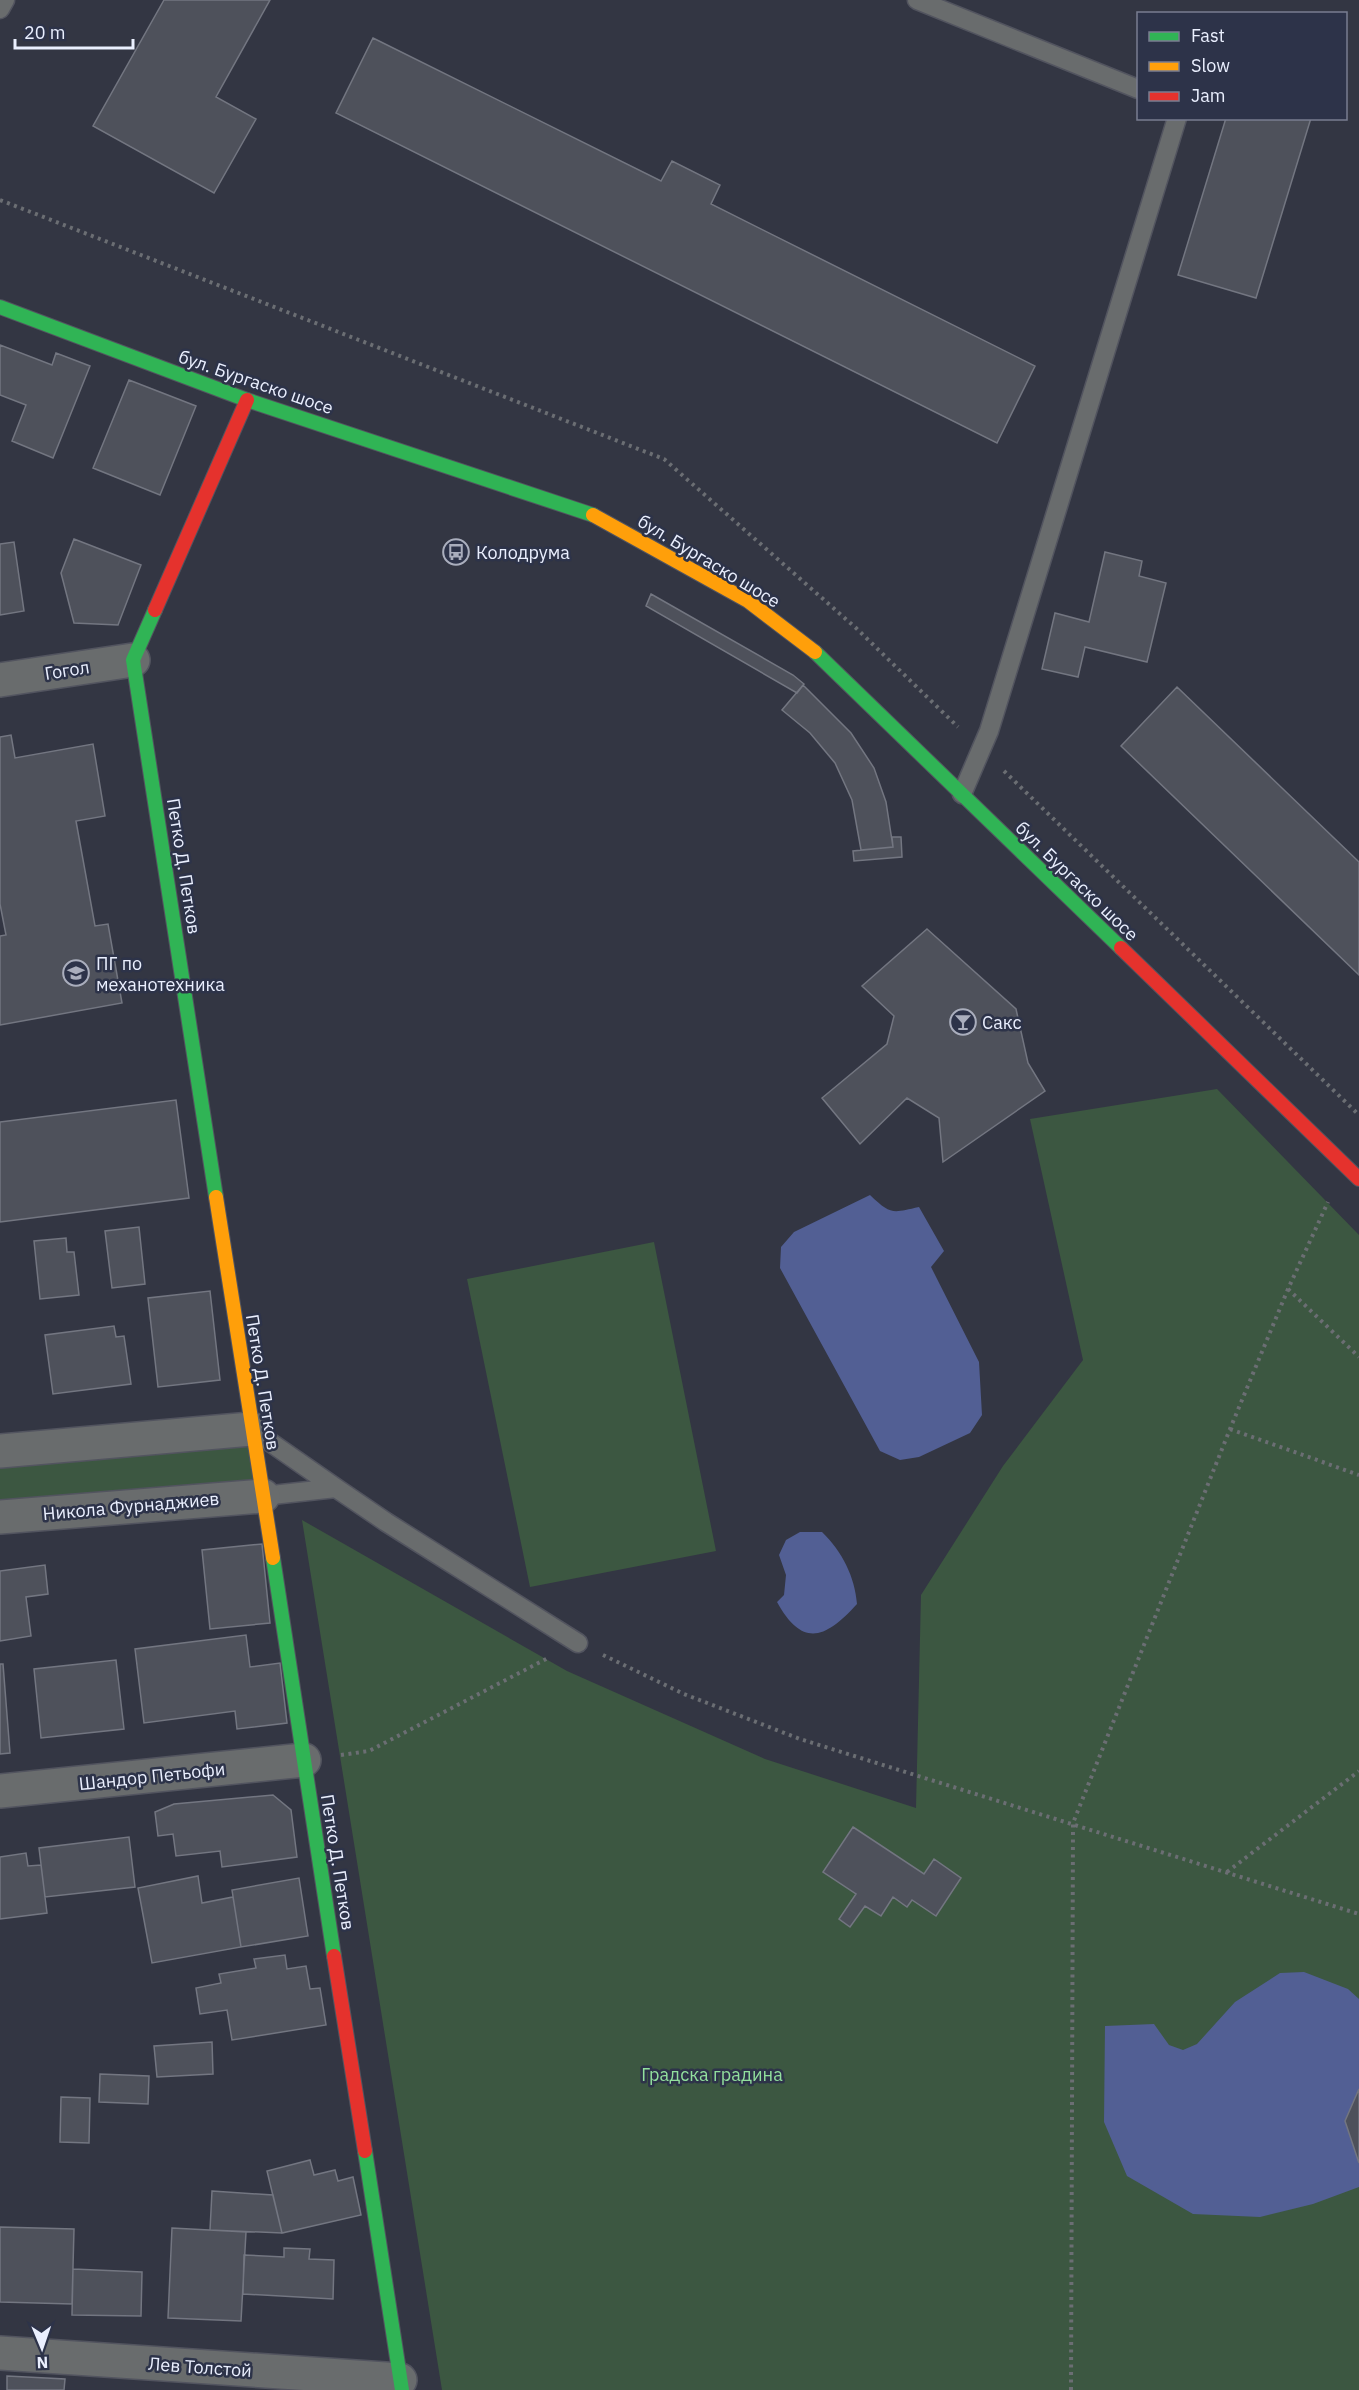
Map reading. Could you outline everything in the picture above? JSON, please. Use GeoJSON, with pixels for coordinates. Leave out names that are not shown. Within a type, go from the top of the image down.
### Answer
{"type":"FeatureCollection","features":[{"type":"Feature","properties":{"kind":"street","name":"бул. Бургаско шосе"},"geometry":{"type":"LineString","coordinates":[[0,308],[248,400],[592,514],[748,601],[806,643],[1359,1179]]}},
{"type":"Feature","properties":{"kind":"street"},"geometry":{"type":"LineString","coordinates":[[133,660],[248,400]]}},
{"type":"Feature","properties":{"kind":"street","name":"Гогол"},"geometry":{"type":"LineString","coordinates":[[0,680],[133,660]]}},
{"type":"Feature","properties":{"kind":"street","name":"Петко Д. Петков"},"geometry":{"type":"LineString","coordinates":[[133,660],[401,2385]]}},
{"type":"Feature","properties":{"kind":"street"},"geometry":{"type":"LineString","coordinates":[[0,1451],[251,1429]]}},
{"type":"Feature","properties":{"kind":"street","name":"Никола Фурнаджиев"},"geometry":{"type":"LineString","coordinates":[[0,1517],[263,1496]]}},
{"type":"Feature","properties":{"kind":"street","name":"Шандор Петьофи"},"geometry":{"type":"LineString","coordinates":[[0,1791],[304,1760]]}},
{"type":"Feature","properties":{"kind":"street","name":"Лев Толстой"},"geometry":{"type":"LineString","coordinates":[[0,2353],[401,2385]]}},
{"type":"Feature","properties":{"kind":"lane"},"geometry":{"type":"LineString","coordinates":[[0,9],[5,0]]}},
{"type":"Feature","properties":{"kind":"lane"},"geometry":{"type":"LineString","coordinates":[[916,0],[1137,89]]}},
{"type":"Feature","properties":{"kind":"lane"},"geometry":{"type":"LineString","coordinates":[[962,794],[989,731],[1176,120]]}},
{"type":"Feature","properties":{"kind":"lane"},"geometry":{"type":"LineString","coordinates":[[251,1429],[386,1522],[578,1643]]}},
{"type":"Feature","properties":{"kind":"lane"},"geometry":{"type":"LineString","coordinates":[[263,1496],[336,1488]]}},
{"type":"Feature","properties":{"kind":"path"},"geometry":{"type":"LineString","coordinates":[[1071,2390],[1073,1823],[1288,1289],[1346,1166]]}},
{"type":"Feature","properties":{"kind":"path"},"geometry":{"type":"LineString","coordinates":[[1288,1289],[1359,1358]]}},
{"type":"Feature","properties":{"kind":"path"},"geometry":{"type":"LineString","coordinates":[[1230,1429],[1359,1475]]}},
{"type":"Feature","properties":{"kind":"path"},"geometry":{"type":"LineString","coordinates":[[304,1760],[369,1751],[578,1643],[684,1694],[800,1739],[1359,1914]]}},
{"type":"Feature","properties":{"kind":"path"},"geometry":{"type":"LineString","coordinates":[[1227,1872],[1359,1771]]}},
{"type":"Feature","properties":{"kind":"green space","name":"Градска градина"},"geometry":{"type":"Polygon","coordinates":[[[1217,1089],[1359,1235],[1359,2390],[442,2390],[302,1520],[567,1671],[765,1759],[916,1808],[921,1595],[1003,1466],[1083,1360],[1030,1119],[1217,1089]]]}},
{"type":"Feature","properties":{"kind":"green space"},"geometry":{"type":"Polygon","coordinates":[[[654,1242],[716,1551],[530,1587],[467,1279],[654,1242]]]}},
{"type":"Feature","properties":{"kind":"green space"},"geometry":{"type":"Polygon","coordinates":[[[251,1429],[263,1496],[0,1517],[0,1451],[251,1429]]]}},
{"type":"Feature","properties":{"kind":"water"},"geometry":{"type":"Polygon","coordinates":[[[870,1195],[892,1211],[919,1207],[944,1251],[931,1267],[979,1362],[982,1415],[970,1433],[919,1457],[900,1460],[880,1451],[780,1268],[781,1247],[794,1232],[870,1195]]]}},
{"type":"Feature","properties":{"kind":"water"},"geometry":{"type":"Polygon","coordinates":[[[800,1532],[822,1532],[829,1539],[846,1565],[856,1594],[857,1604],[846,1616],[825,1631],[815,1633],[796,1627],[777,1602],[784,1595],[786,1575],[779,1555],[786,1540],[800,1532]]]}},
{"type":"Feature","properties":{"kind":"water"},"geometry":{"type":"Polygon","coordinates":[[[1304,1972],[1348,1989],[1359,1999],[1359,2089],[1345,2121],[1359,2163],[1359,2187],[1313,2204],[1260,2217],[1193,2214],[1127,2176],[1104,2122],[1105,2026],[1154,2024],[1169,2045],[1183,2050],[1197,2044],[1235,2002],[1280,1973],[1304,1972]]]}},
{"type":"Feature","properties":{"kind":"building"},"geometry":{"type":"Polygon","coordinates":[[[164,0],[270,0],[216,97],[256,119],[214,193],[93,126],[164,0]]]}},
{"type":"Feature","properties":{"kind":"building"},"geometry":{"type":"Polygon","coordinates":[[[373,38],[661,181],[672,161],[720,185],[711,204],[1035,366],[997,443],[336,113],[373,38]]]}},
{"type":"Feature","properties":{"kind":"building"},"geometry":{"type":"Polygon","coordinates":[[[1225,120],[1310,120],[1256,298],[1178,275],[1225,120]]]}},
{"type":"Feature","properties":{"kind":"building"},"geometry":{"type":"Polygon","coordinates":[[[0,345],[52,365],[56,353],[90,366],[53,458],[12,441],[26,405],[0,395],[0,345]]]}},
{"type":"Feature","properties":{"kind":"building"},"geometry":{"type":"Polygon","coordinates":[[[129,380],[196,406],[160,495],[93,468],[129,380]]]}},
{"type":"Feature","properties":{"kind":"building"},"geometry":{"type":"Polygon","coordinates":[[[74,539],[141,565],[118,625],[74,623],[61,573],[74,539]]]}},
{"type":"Feature","properties":{"kind":"building"},"geometry":{"type":"Polygon","coordinates":[[[14,542],[24,611],[0,615],[0,544],[14,542]]]}},
{"type":"Feature","properties":{"kind":"building"},"geometry":{"type":"Polygon","coordinates":[[[1105,552],[1142,561],[1139,576],[1166,583],[1147,662],[1085,647],[1078,677],[1042,669],[1055,613],[1089,622],[1105,552]]]}},
{"type":"Feature","properties":{"kind":"building"},"geometry":{"type":"Polygon","coordinates":[[[651,594],[793,675],[804,684],[797,693],[646,606],[651,594]]]}},
{"type":"Feature","properties":{"kind":"building"},"geometry":{"type":"Polygon","coordinates":[[[803,685],[851,733],[874,768],[886,802],[893,847],[861,850],[852,800],[835,763],[810,733],[782,710],[803,685]]]}},
{"type":"Feature","properties":{"kind":"building"},"geometry":{"type":"Polygon","coordinates":[[[1177,687],[1359,862],[1359,975],[1121,746],[1177,687]]]}},
{"type":"Feature","properties":{"kind":"building"},"geometry":{"type":"Polygon","coordinates":[[[11,735],[15,758],[93,744],[105,816],[76,821],[95,926],[108,924],[122,1003],[0,1025],[0,936],[6,935],[0,904],[0,737],[11,735]]]}},
{"type":"Feature","properties":{"kind":"building"},"geometry":{"type":"Polygon","coordinates":[[[892,837],[901,837],[902,857],[854,861],[853,851],[893,847],[892,837]]]}},
{"type":"Feature","properties":{"kind":"building"},"geometry":{"type":"Polygon","coordinates":[[[927,929],[1016,1009],[1028,1063],[1045,1091],[943,1162],[939,1118],[907,1098],[860,1144],[822,1098],[887,1044],[894,1016],[862,986],[927,929]]]}},
{"type":"Feature","properties":{"kind":"building"},"geometry":{"type":"Polygon","coordinates":[[[176,1100],[189,1198],[0,1222],[0,1122],[176,1100]]]}},
{"type":"Feature","properties":{"kind":"building"},"geometry":{"type":"Polygon","coordinates":[[[139,1227],[145,1284],[112,1288],[105,1231],[139,1227]]]}},
{"type":"Feature","properties":{"kind":"building"},"geometry":{"type":"Polygon","coordinates":[[[66,1238],[67,1252],[74,1252],[79,1295],[40,1299],[34,1241],[66,1238]]]}},
{"type":"Feature","properties":{"kind":"building"},"geometry":{"type":"Polygon","coordinates":[[[210,1291],[220,1380],[158,1387],[148,1298],[210,1291]]]}},
{"type":"Feature","properties":{"kind":"building"},"geometry":{"type":"Polygon","coordinates":[[[114,1326],[116,1337],[124,1336],[131,1384],[53,1394],[45,1335],[114,1326]]]}},
{"type":"Feature","properties":{"kind":"building"},"geometry":{"type":"Polygon","coordinates":[[[262,1544],[270,1623],[210,1629],[202,1550],[262,1544]]]}},
{"type":"Feature","properties":{"kind":"building"},"geometry":{"type":"Polygon","coordinates":[[[45,1565],[48,1594],[26,1597],[31,1636],[0,1641],[0,1571],[45,1565]]]}},
{"type":"Feature","properties":{"kind":"building"},"geometry":{"type":"Polygon","coordinates":[[[246,1635],[250,1667],[280,1663],[287,1723],[237,1729],[235,1711],[144,1723],[135,1649],[246,1635]]]}},
{"type":"Feature","properties":{"kind":"building"},"geometry":{"type":"Polygon","coordinates":[[[116,1660],[124,1729],[41,1738],[34,1669],[116,1660]]]}},
{"type":"Feature","properties":{"kind":"building"},"geometry":{"type":"Polygon","coordinates":[[[0,1664],[3,1664],[10,1753],[0,1754],[0,1664]]]}},
{"type":"Feature","properties":{"kind":"building"},"geometry":{"type":"Polygon","coordinates":[[[273,1795],[291,1810],[297,1857],[222,1867],[220,1851],[176,1856],[173,1834],[158,1836],[155,1812],[174,1804],[273,1795]]]}},
{"type":"Feature","properties":{"kind":"building"},"geometry":{"type":"Polygon","coordinates":[[[853,1827],[924,1874],[934,1859],[961,1878],[936,1916],[912,1900],[907,1907],[893,1897],[881,1916],[865,1906],[850,1927],[839,1919],[856,1894],[823,1872],[853,1827]]]}},
{"type":"Feature","properties":{"kind":"building"},"geometry":{"type":"Polygon","coordinates":[[[129,1837],[135,1887],[45,1897],[39,1848],[129,1837]]]}},
{"type":"Feature","properties":{"kind":"building"},"geometry":{"type":"Polygon","coordinates":[[[26,1853],[28,1866],[41,1865],[47,1913],[0,1919],[0,1857],[26,1853]]]}},
{"type":"Feature","properties":{"kind":"building"},"geometry":{"type":"Polygon","coordinates":[[[198,1876],[202,1903],[233,1897],[241,1947],[152,1963],[138,1888],[198,1876]]]}},
{"type":"Feature","properties":{"kind":"building"},"geometry":{"type":"Polygon","coordinates":[[[299,1878],[308,1936],[241,1947],[232,1890],[299,1878]]]}},
{"type":"Feature","properties":{"kind":"building"},"geometry":{"type":"Polygon","coordinates":[[[285,1955],[287,1969],[306,1966],[310,1989],[320,1988],[326,2025],[232,2040],[227,2010],[200,2014],[196,1988],[221,1983],[219,1974],[256,1968],[254,1959],[285,1955]]]}},
{"type":"Feature","properties":{"kind":"building"},"geometry":{"type":"Polygon","coordinates":[[[212,2042],[213,2074],[157,2077],[154,2046],[212,2042]]]}},
{"type":"Feature","properties":{"kind":"building"},"geometry":{"type":"Polygon","coordinates":[[[100,2074],[149,2076],[148,2104],[99,2102],[100,2074]]]}},
{"type":"Feature","properties":{"kind":"building"},"geometry":{"type":"Polygon","coordinates":[[[1359,2089],[1359,2163],[1345,2121],[1359,2089]]]}},
{"type":"Feature","properties":{"kind":"building"},"geometry":{"type":"Polygon","coordinates":[[[61,2097],[90,2098],[89,2143],[60,2142],[61,2097]]]}},
{"type":"Feature","properties":{"kind":"building"},"geometry":{"type":"Polygon","coordinates":[[[310,2160],[314,2175],[335,2170],[338,2181],[353,2177],[361,2215],[282,2233],[267,2171],[310,2160]]]}},
{"type":"Feature","properties":{"kind":"building"},"geometry":{"type":"Polygon","coordinates":[[[212,2191],[273,2195],[282,2233],[210,2230],[212,2191]]]}},
{"type":"Feature","properties":{"kind":"building"},"geometry":{"type":"Polygon","coordinates":[[[0,2227],[74,2229],[72,2304],[0,2302],[0,2227]]]}},
{"type":"Feature","properties":{"kind":"building"},"geometry":{"type":"Polygon","coordinates":[[[172,2228],[246,2232],[241,2321],[168,2318],[172,2228]]]}},
{"type":"Feature","properties":{"kind":"building"},"geometry":{"type":"Polygon","coordinates":[[[284,2248],[310,2249],[309,2259],[334,2260],[333,2299],[243,2294],[244,2255],[284,2257],[284,2248]]]}},
{"type":"Feature","properties":{"kind":"building"},"geometry":{"type":"Polygon","coordinates":[[[73,2269],[142,2272],[141,2316],[72,2315],[73,2269]]]}},
{"type":"Feature","properties":{"kind":"building"},"geometry":{"type":"Polygon","coordinates":[[[7,2376],[65,2379],[64,2390],[7,2390],[7,2376]]]}},
{"type":"Feature","properties":{"kind":"traffic: fast"},"geometry":{"type":"LineString","coordinates":[[0,307],[247,400],[593,515]]}},
{"type":"Feature","properties":{"kind":"traffic: fast"},"geometry":{"type":"LineString","coordinates":[[155,610],[133,660],[216,1197]]}},
{"type":"Feature","properties":{"kind":"traffic: fast"},"geometry":{"type":"LineString","coordinates":[[815,652],[1121,948]]}},
{"type":"Feature","properties":{"kind":"traffic: fast"},"geometry":{"type":"LineString","coordinates":[[273,1558],[334,1956]]}},
{"type":"Feature","properties":{"kind":"traffic: fast"},"geometry":{"type":"LineString","coordinates":[[365,2151],[402,2390]]}},
{"type":"Feature","properties":{"kind":"traffic: slow"},"geometry":{"type":"LineString","coordinates":[[593,515],[748,601],[815,652]]}},
{"type":"Feature","properties":{"kind":"traffic: slow"},"geometry":{"type":"LineString","coordinates":[[216,1197],[273,1558]]}},
{"type":"Feature","properties":{"kind":"traffic: jam"},"geometry":{"type":"LineString","coordinates":[[155,610],[247,400]]}},
{"type":"Feature","properties":{"kind":"traffic: jam"},"geometry":{"type":"LineString","coordinates":[[1121,948],[1359,1179]]}},
{"type":"Feature","properties":{"kind":"traffic: jam"},"geometry":{"type":"LineString","coordinates":[[334,1956],[365,2151]]}},
{"type":"Feature","properties":{"kind":"place","name":"Колодрума"},"geometry":{"type":"Point","coordinates":[456,552]}},
{"type":"Feature","properties":{"kind":"place","name":"ПГ по механотехника"},"geometry":{"type":"Point","coordinates":[76,973]}},
{"type":"Feature","properties":{"kind":"place","name":"Сакс"},"geometry":{"type":"Point","coordinates":[963,1022]}}]}
